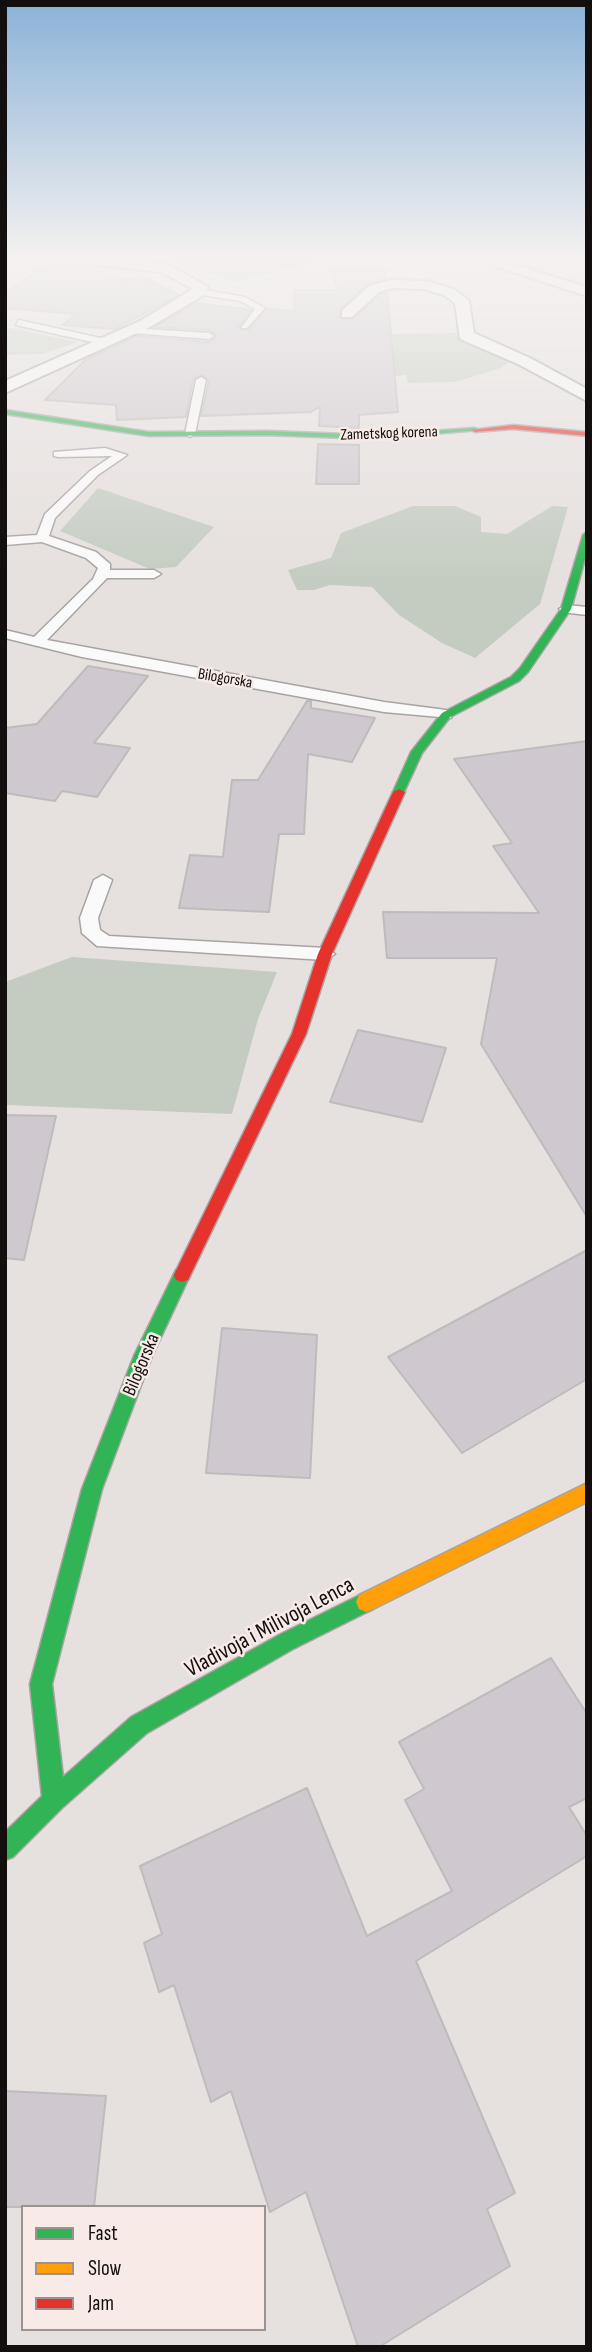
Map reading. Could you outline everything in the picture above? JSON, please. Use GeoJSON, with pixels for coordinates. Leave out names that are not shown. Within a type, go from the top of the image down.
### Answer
{"type":"FeatureCollection","features":[{"type":"Feature","properties":{"kind":"street"},"geometry":{"type":"LineString","coordinates":[[5,388],[58,364]]}},
{"type":"Feature","properties":{"kind":"street"},"geometry":{"type":"LineString","coordinates":[[531,364],[587,396]]}},
{"type":"Feature","properties":{"kind":"street","name":"Zametskog korena"},"geometry":{"type":"LineString","coordinates":[[5,412],[118,431],[190,434],[373,437],[526,427],[587,434]]}},
{"type":"Feature","properties":{"kind":"street","name":"Bilogorska"},"geometry":{"type":"LineString","coordinates":[[54,1800],[41,1684],[92,1489],[144,1356],[299,1034],[325,954],[417,752],[446,715],[515,679],[566,609],[577,579],[587,535]]}},
{"type":"Feature","properties":{"kind":"street","name":"Vladivoja i Milivoja Lenca"},"geometry":{"type":"LineString","coordinates":[[5,1849],[54,1800],[139,1725],[286,1642],[587,1492]]}},
{"type":"Feature","properties":{"kind":"lane"},"geometry":{"type":"LineString","coordinates":[[190,434],[201,380]]}},
{"type":"Feature","properties":{"kind":"lane"},"geometry":{"type":"LineString","coordinates":[[41,538],[49,517],[94,473],[121,455],[105,451],[58,454]]}},
{"type":"Feature","properties":{"kind":"lane"},"geometry":{"type":"LineString","coordinates":[[5,541],[41,538],[62,542],[92,555],[105,567],[103,574],[85,597],[37,642]]}},
{"type":"Feature","properties":{"kind":"lane"},"geometry":{"type":"LineString","coordinates":[[103,574],[154,574]]}},
{"type":"Feature","properties":{"kind":"lane"},"geometry":{"type":"LineString","coordinates":[[566,609],[587,611]]}},
{"type":"Feature","properties":{"kind":"lane","name":"Bilogorska"},"geometry":{"type":"LineString","coordinates":[[5,635],[357,702],[446,715]]}},
{"type":"Feature","properties":{"kind":"lane"},"geometry":{"type":"LineString","coordinates":[[103,880],[89,918],[91,933],[104,942],[325,954]]}},
{"type":"Feature","properties":{"kind":"shaded area"},"geometry":{"type":"Polygon","coordinates":[[[300,364],[507,364],[455,382],[408,383],[406,375],[272,385],[300,364]]]}},
{"type":"Feature","properties":{"kind":"shaded area"},"geometry":{"type":"Polygon","coordinates":[[[98,488],[214,527],[176,567],[150,569],[60,531],[98,488]]]}},
{"type":"Feature","properties":{"kind":"shaded area"},"geometry":{"type":"Polygon","coordinates":[[[413,506],[455,506],[481,517],[481,532],[507,534],[552,506],[568,507],[540,604],[475,658],[442,643],[399,615],[372,587],[330,585],[314,590],[297,590],[288,570],[331,558],[341,533],[413,506]]]}},
{"type":"Feature","properties":{"kind":"shaded area"},"geometry":{"type":"Polygon","coordinates":[[[72,957],[277,972],[258,1019],[232,1114],[5,1105],[5,982],[72,957]]]}},
{"type":"Feature","properties":{"kind":"building"},"geometry":{"type":"Polygon","coordinates":[[[81,364],[394,364],[398,412],[359,415],[359,428],[319,426],[320,407],[311,412],[201,416],[209,381],[202,375],[193,379],[186,417],[117,420],[116,405],[45,400],[81,364]]]}},
{"type":"Feature","properties":{"kind":"building"},"geometry":{"type":"Polygon","coordinates":[[[318,444],[359,445],[359,484],[316,484],[318,444]]]}},
{"type":"Feature","properties":{"kind":"building"},"geometry":{"type":"Polygon","coordinates":[[[88,666],[148,676],[94,743],[130,748],[97,797],[62,791],[55,801],[5,793],[5,728],[37,724],[88,666]]]}},
{"type":"Feature","properties":{"kind":"building"},"geometry":{"type":"Polygon","coordinates":[[[307,701],[311,701],[311,708],[375,718],[352,762],[308,754],[304,834],[279,834],[269,912],[179,908],[190,855],[223,857],[232,780],[258,780],[307,701]]]}},
{"type":"Feature","properties":{"kind":"building"},"geometry":{"type":"Polygon","coordinates":[[[587,741],[587,1217],[481,1044],[497,958],[387,958],[383,912],[539,913],[493,846],[512,843],[454,759],[587,741]]]}},
{"type":"Feature","properties":{"kind":"building"},"geometry":{"type":"Polygon","coordinates":[[[358,1030],[446,1048],[422,1122],[330,1102],[358,1030]]]}},
{"type":"Feature","properties":{"kind":"building"},"geometry":{"type":"Polygon","coordinates":[[[5,1115],[56,1116],[24,1260],[5,1258],[5,1115]]]}},
{"type":"Feature","properties":{"kind":"building"},"geometry":{"type":"Polygon","coordinates":[[[587,1250],[587,1379],[462,1453],[388,1357],[587,1250]]]}},
{"type":"Feature","properties":{"kind":"building"},"geometry":{"type":"Polygon","coordinates":[[[222,1328],[317,1335],[310,1478],[206,1473],[222,1328]]]}},
{"type":"Feature","properties":{"kind":"building"},"geometry":{"type":"Polygon","coordinates":[[[551,1658],[587,1714],[587,1798],[569,1807],[587,1836],[587,1856],[416,1961],[515,2193],[487,2209],[510,2266],[379,2347],[358,2347],[306,2192],[270,2212],[231,2091],[211,2102],[174,1985],[159,1992],[144,1943],[162,1934],[140,1866],[307,1788],[367,1936],[452,1891],[405,1800],[424,1789],[399,1742],[551,1658]]]}},
{"type":"Feature","properties":{"kind":"building"},"geometry":{"type":"Polygon","coordinates":[[[5,2091],[106,2096],[94,2205],[5,2207],[5,2091]]]}},
{"type":"Feature","properties":{"kind":"traffic: fast"},"geometry":{"type":"LineString","coordinates":[[5,412],[149,434],[267,433],[373,437],[475,430]]}},
{"type":"Feature","properties":{"kind":"traffic: fast"},"geometry":{"type":"LineString","coordinates":[[399,792],[417,752],[446,715],[515,679],[524,670],[566,609],[587,535]]}},
{"type":"Feature","properties":{"kind":"traffic: fast"},"geometry":{"type":"LineString","coordinates":[[54,1800],[41,1684],[92,1489],[143,1356],[182,1275]]}},
{"type":"Feature","properties":{"kind":"traffic: fast"},"geometry":{"type":"LineString","coordinates":[[5,1849],[54,1800],[139,1725],[286,1642],[366,1602]]}},
{"type":"Feature","properties":{"kind":"traffic: slow"},"geometry":{"type":"LineString","coordinates":[[366,1602],[587,1492]]}},
{"type":"Feature","properties":{"kind":"traffic: jam"},"geometry":{"type":"LineString","coordinates":[[475,430],[513,427],[587,434]]}},
{"type":"Feature","properties":{"kind":"traffic: jam"},"geometry":{"type":"LineString","coordinates":[[182,1275],[299,1034],[325,954],[399,792]]}}]}
